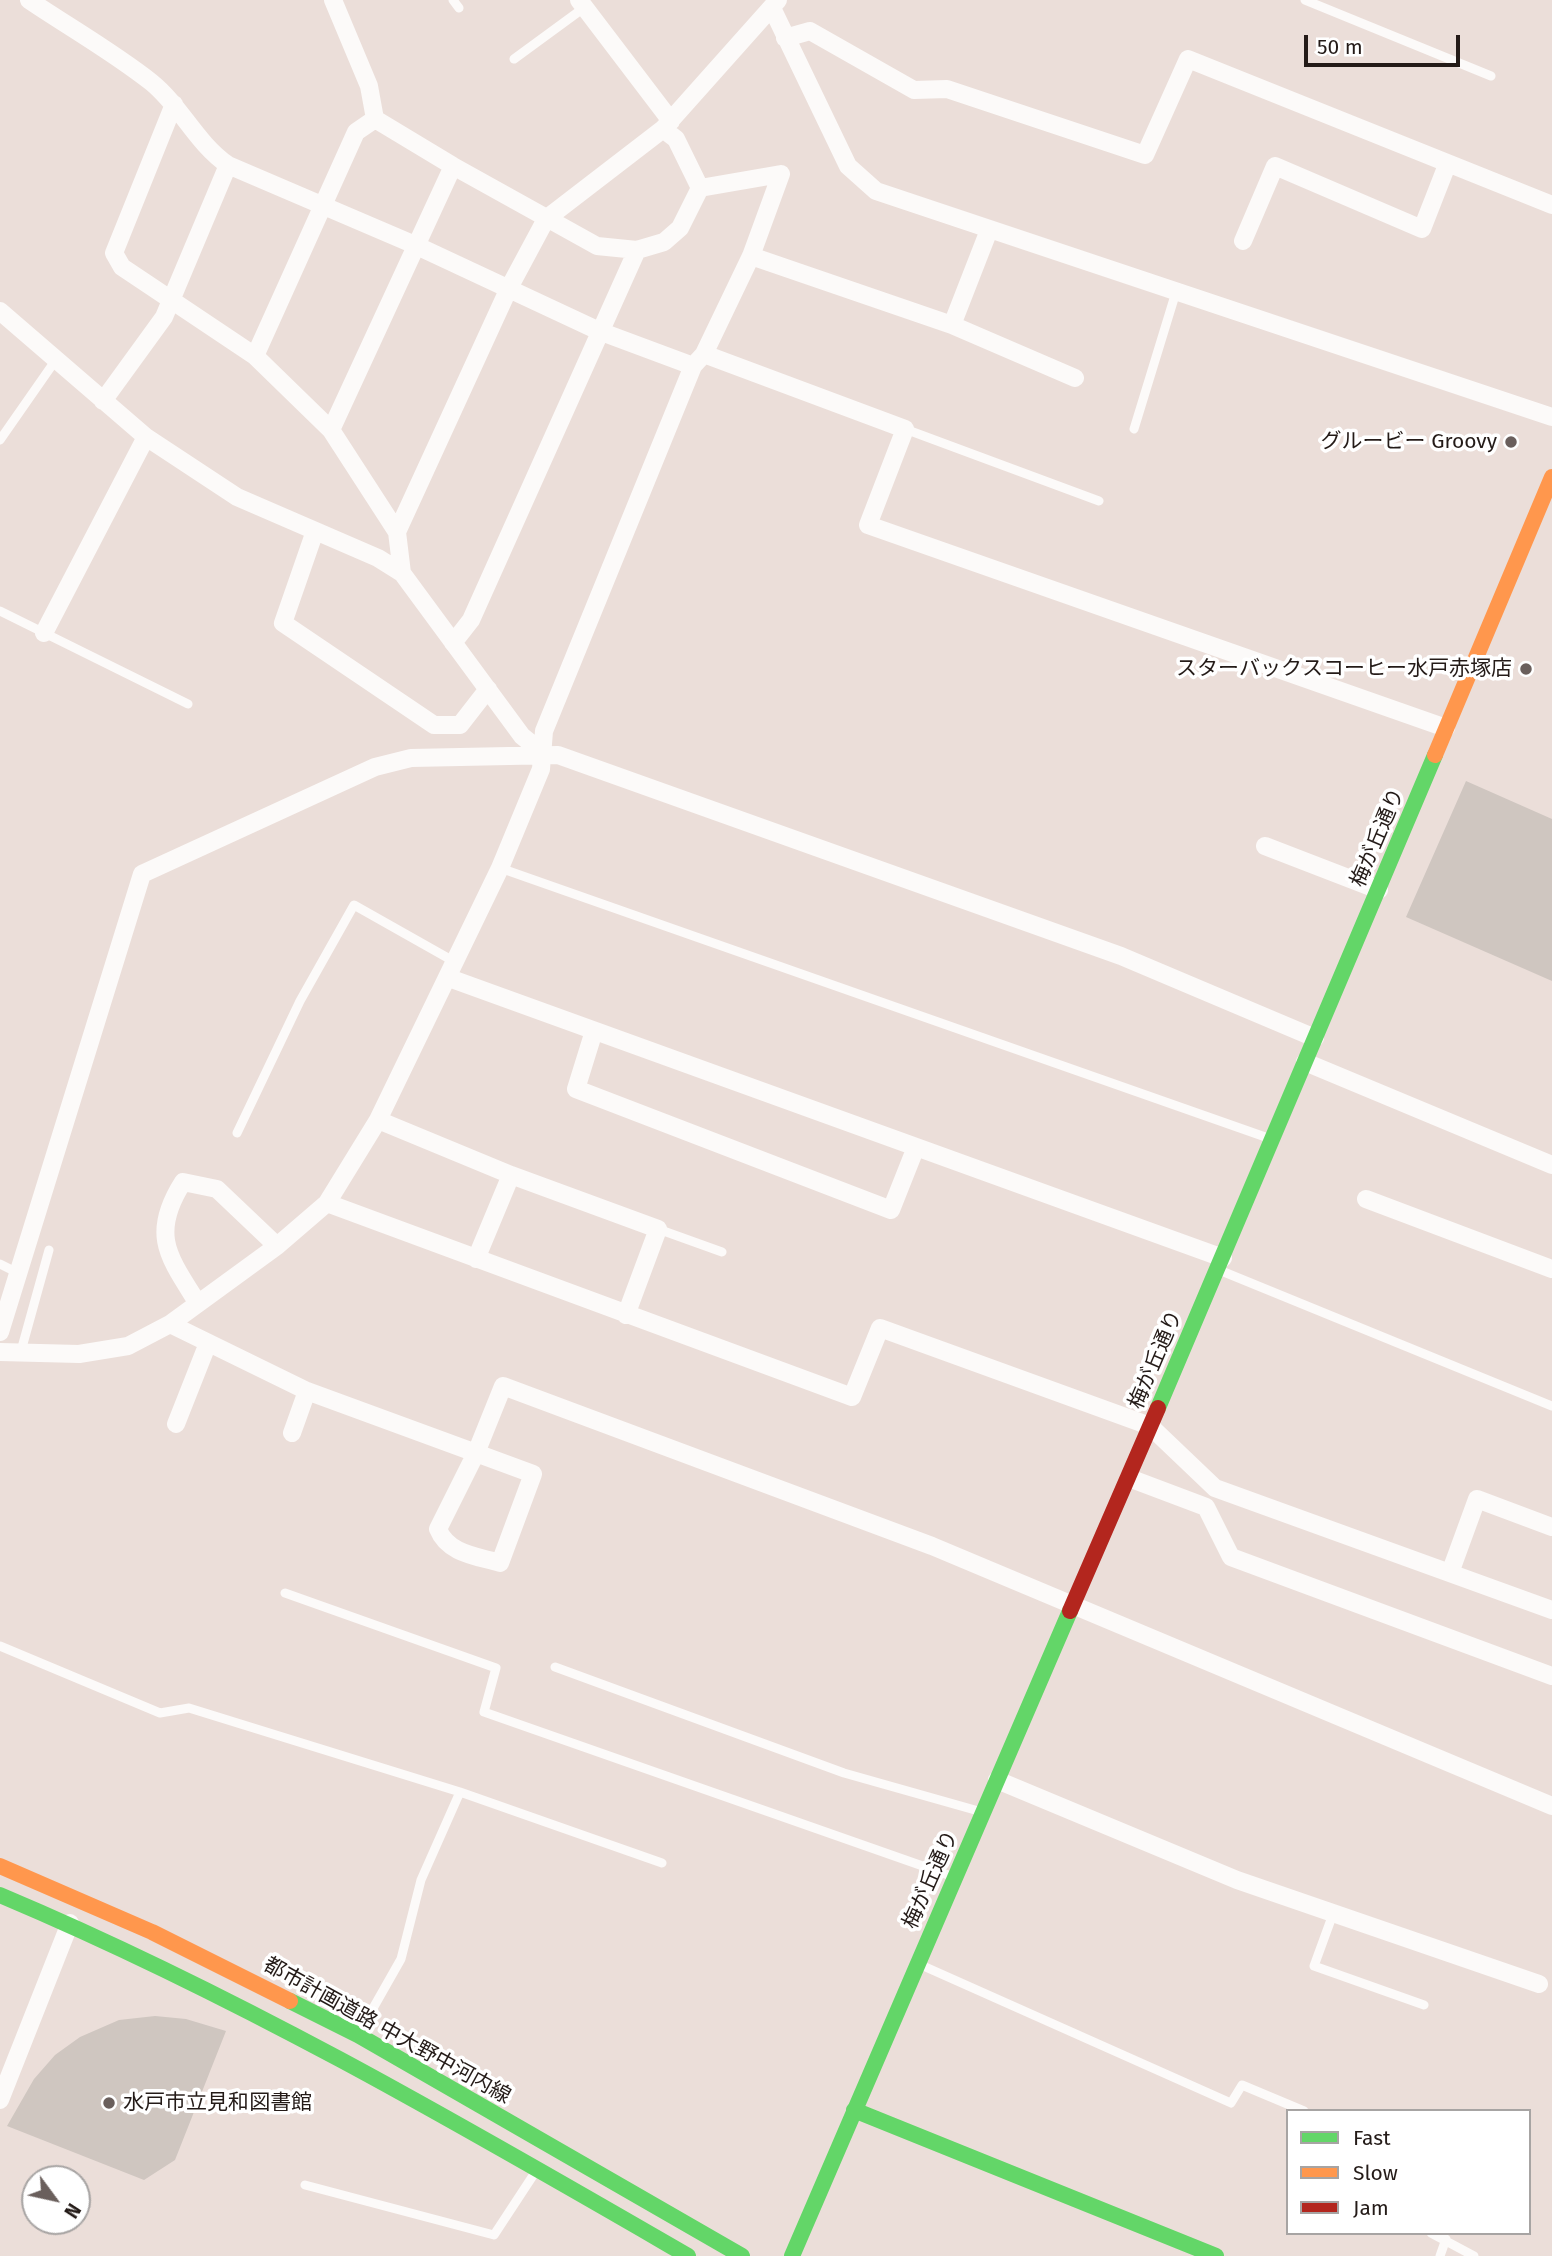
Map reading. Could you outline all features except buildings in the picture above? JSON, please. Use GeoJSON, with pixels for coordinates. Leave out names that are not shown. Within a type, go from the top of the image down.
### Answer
{"type":"FeatureCollection","features":[{"type":"Feature","properties":{"kind":"street"},"geometry":{"type":"LineString","coordinates":[[29,0],[152,82],[174,104],[208,151],[228,164],[415,245],[599,331],[699,360],[905,429],[868,525],[1446,728]]}},
{"type":"Feature","properties":{"kind":"street"},"geometry":{"type":"LineString","coordinates":[[333,0],[369,86],[376,119],[453,166],[597,246],[637,250],[664,242],[680,229],[701,188]]}},
{"type":"Feature","properties":{"kind":"street"},"geometry":{"type":"LineString","coordinates":[[582,4],[667,125],[701,188]]}},
{"type":"Feature","properties":{"kind":"street"},"geometry":{"type":"LineString","coordinates":[[397,532],[509,288],[546,219],[667,125],[775,4]]}},
{"type":"Feature","properties":{"kind":"street"},"geometry":{"type":"LineString","coordinates":[[775,4],[785,38],[841,154],[861,180],[876,191],[1552,417]]}},
{"type":"Feature","properties":{"kind":"street"},"geometry":{"type":"LineString","coordinates":[[785,38],[810,31],[914,90],[947,89],[1145,155],[1188,59],[1552,205]]}},
{"type":"Feature","properties":{"kind":"street"},"geometry":{"type":"LineString","coordinates":[[174,104],[114,253],[122,267],[171,297],[255,356],[331,430],[397,532],[402,573]]}},
{"type":"Feature","properties":{"kind":"street"},"geometry":{"type":"LineString","coordinates":[[255,356],[356,132],[376,119]]}},
{"type":"Feature","properties":{"kind":"street"},"geometry":{"type":"LineString","coordinates":[[103,401],[164,317],[228,164]]}},
{"type":"Feature","properties":{"kind":"street"},"geometry":{"type":"LineString","coordinates":[[1243,241],[1275,166],[1422,229],[1447,165]]}},
{"type":"Feature","properties":{"kind":"street"},"geometry":{"type":"LineString","coordinates":[[331,430],[453,166]]}},
{"type":"Feature","properties":{"kind":"street"},"geometry":{"type":"LineString","coordinates":[[0,1352],[79,1354],[128,1346],[170,1324],[277,1246],[327,1203],[378,1119],[500,868],[541,769],[544,731],[699,360],[751,256],[781,174],[701,188]]}},
{"type":"Feature","properties":{"kind":"street"},"geometry":{"type":"LineString","coordinates":[[952,325],[989,230]]}},
{"type":"Feature","properties":{"kind":"street"},"geometry":{"type":"LineString","coordinates":[[453,643],[471,620],[637,250]]}},
{"type":"Feature","properties":{"kind":"street"},"geometry":{"type":"LineString","coordinates":[[751,256],[952,325],[1075,378]]}},
{"type":"Feature","properties":{"kind":"street"},"geometry":{"type":"LineString","coordinates":[[0,312],[146,437],[237,497],[378,558],[402,573],[522,736],[543,753]]}},
{"type":"Feature","properties":{"kind":"street"},"geometry":{"type":"LineString","coordinates":[[44,633],[146,437]]}},
{"type":"Feature","properties":{"kind":"street","name":"梅が丘通り"},"geometry":{"type":"LineString","coordinates":[[792,2256],[916,1963],[957,1878],[1129,1478],[1552,477]]}},
{"type":"Feature","properties":{"kind":"street"},"geometry":{"type":"LineString","coordinates":[[315,531],[283,623],[433,725],[460,725],[488,689]]}},
{"type":"Feature","properties":{"kind":"street"},"geometry":{"type":"LineString","coordinates":[[0,1332],[8,1268],[142,874],[375,767],[411,758],[543,753],[558,755],[1121,956],[1315,1038]]}},
{"type":"Feature","properties":{"kind":"street"},"geometry":{"type":"LineString","coordinates":[[1265,846],[1379,890]]}},
{"type":"Feature","properties":{"kind":"street"},"geometry":{"type":"LineString","coordinates":[[452,970],[594,1031],[916,1147],[1220,1263]]}},
{"type":"Feature","properties":{"kind":"street"},"geometry":{"type":"LineString","coordinates":[[594,1031],[576,1089],[891,1210],[916,1147]]}},
{"type":"Feature","properties":{"kind":"street"},"geometry":{"type":"LineString","coordinates":[[1306,1062],[1552,1165]]}},
{"type":"Feature","properties":{"kind":"street"},"geometry":{"type":"LineString","coordinates":[[378,1119],[511,1175],[658,1229],[626,1315]]}},
{"type":"Feature","properties":{"kind":"street"},"geometry":{"type":"LineString","coordinates":[[476,1259],[511,1175]]}},
{"type":"Feature","properties":{"kind":"street"},"geometry":{"type":"LineString","coordinates":[[197,1302],[170,1259],[163,1236],[169,1204],[183,1182],[217,1189],[277,1246]]}},
{"type":"Feature","properties":{"kind":"street"},"geometry":{"type":"LineString","coordinates":[[1366,1199],[1552,1269]]}},
{"type":"Feature","properties":{"kind":"street"},"geometry":{"type":"LineString","coordinates":[[327,1203],[852,1397],[880,1328],[1150,1426],[1216,1488],[1552,1610]]}},
{"type":"Feature","properties":{"kind":"street"},"geometry":{"type":"LineString","coordinates":[[170,1324],[307,1391],[476,1452],[533,1474],[500,1563],[454,1549],[443,1540],[438,1529],[476,1452],[503,1385],[932,1546],[1552,1806]]}},
{"type":"Feature","properties":{"kind":"street"},"geometry":{"type":"LineString","coordinates":[[176,1424],[208,1343]]}},
{"type":"Feature","properties":{"kind":"street"},"geometry":{"type":"LineString","coordinates":[[292,1433],[307,1391]]}},
{"type":"Feature","properties":{"kind":"street"},"geometry":{"type":"LineString","coordinates":[[1129,1478],[1206,1507],[1231,1557],[1552,1676]]}},
{"type":"Feature","properties":{"kind":"street"},"geometry":{"type":"LineString","coordinates":[[1450,1573],[1477,1499],[1552,1527]]}},
{"type":"Feature","properties":{"kind":"street"},"geometry":{"type":"LineString","coordinates":[[997,1780],[1237,1880],[1539,1984]]}},
{"type":"Feature","properties":{"kind":"street","name":"都市計画道路 中大野中河内線"},"geometry":{"type":"LineString","coordinates":[[0,1866],[152,1932],[358,2035],[742,2256]]}},
{"type":"Feature","properties":{"kind":"street"},"geometry":{"type":"LineString","coordinates":[[0,1895],[70,1923],[229,1999],[349,2062],[688,2256]]}},
{"type":"Feature","properties":{"kind":"street"},"geometry":{"type":"LineString","coordinates":[[0,2100],[8,2060],[70,1923]]}},
{"type":"Feature","properties":{"kind":"street"},"geometry":{"type":"LineString","coordinates":[[855,2110],[1216,2256]]}},
{"type":"Feature","properties":{"kind":"lane"},"geometry":{"type":"LineString","coordinates":[[1304,0],[1491,76]]}},
{"type":"Feature","properties":{"kind":"lane"},"geometry":{"type":"LineString","coordinates":[[514,59],[582,4]]}},
{"type":"Feature","properties":{"kind":"lane"},"geometry":{"type":"LineString","coordinates":[[1134,429],[1176,292]]}},
{"type":"Feature","properties":{"kind":"lane"},"geometry":{"type":"LineString","coordinates":[[0,440],[55,360]]}},
{"type":"Feature","properties":{"kind":"lane"},"geometry":{"type":"LineString","coordinates":[[905,429],[1100,501]]}},
{"type":"Feature","properties":{"kind":"lane"},"geometry":{"type":"LineString","coordinates":[[0,611],[188,705]]}},
{"type":"Feature","properties":{"kind":"lane"},"geometry":{"type":"LineString","coordinates":[[500,868],[1273,1139]]}},
{"type":"Feature","properties":{"kind":"lane"},"geometry":{"type":"LineString","coordinates":[[237,1133],[300,1001],[354,905],[452,970]]}},
{"type":"Feature","properties":{"kind":"lane"},"geometry":{"type":"LineString","coordinates":[[658,1229],[722,1252]]}},
{"type":"Feature","properties":{"kind":"lane"},"geometry":{"type":"LineString","coordinates":[[21,1351],[49,1250]]}},
{"type":"Feature","properties":{"kind":"lane"},"geometry":{"type":"LineString","coordinates":[[1220,1263],[1552,1406]]}},
{"type":"Feature","properties":{"kind":"lane"},"geometry":{"type":"LineString","coordinates":[[285,1593],[496,1668],[484,1712],[957,1878]]}},
{"type":"Feature","properties":{"kind":"lane"},"geometry":{"type":"LineString","coordinates":[[0,1646],[160,1713],[190,1708],[460,1792],[662,1863]]}},
{"type":"Feature","properties":{"kind":"lane"},"geometry":{"type":"LineString","coordinates":[[555,1667],[844,1773],[984,1813]]}},
{"type":"Feature","properties":{"kind":"lane"},"geometry":{"type":"LineString","coordinates":[[358,2035],[401,1959],[421,1880],[460,1792]]}},
{"type":"Feature","properties":{"kind":"lane"},"geometry":{"type":"LineString","coordinates":[[1333,1914],[1314,1966],[1424,2005]]}},
{"type":"Feature","properties":{"kind":"lane"},"geometry":{"type":"LineString","coordinates":[[916,1963],[1231,2103],[1242,2085],[1299,2109]]}},
{"type":"Feature","properties":{"kind":"lane"},"geometry":{"type":"LineString","coordinates":[[304,2185],[494,2235],[537,2169]]}},
{"type":"Feature","properties":{"kind":"lane"},"geometry":{"type":"LineString","coordinates":[[1436,2235],[1474,2256]]}},
{"type":"Feature","properties":{"kind":"lane"},"geometry":{"type":"LineString","coordinates":[[1440,2256],[1446,2239]]}},
{"type":"Feature","properties":{"kind":"traffic: fast"},"geometry":{"type":"LineString","coordinates":[[1158,1408],[1435,755]]}},
{"type":"Feature","properties":{"kind":"traffic: fast"},"geometry":{"type":"LineString","coordinates":[[792,2256],[1070,1611]]}},
{"type":"Feature","properties":{"kind":"traffic: fast"},"geometry":{"type":"LineString","coordinates":[[0,1895],[89,1934],[264,2019],[435,2111],[688,2256]]}},
{"type":"Feature","properties":{"kind":"traffic: fast"},"geometry":{"type":"LineString","coordinates":[[290,2001],[358,2035],[742,2256]]}},
{"type":"Feature","properties":{"kind":"traffic: fast"},"geometry":{"type":"LineString","coordinates":[[854,2110],[1216,2256]]}},
{"type":"Feature","properties":{"kind":"traffic: slow"},"geometry":{"type":"LineString","coordinates":[[1435,755],[1552,477]]}},
{"type":"Feature","properties":{"kind":"traffic: slow"},"geometry":{"type":"LineString","coordinates":[[0,1866],[152,1932],[290,2001]]}},
{"type":"Feature","properties":{"kind":"traffic: jam"},"geometry":{"type":"LineString","coordinates":[[1070,1611],[1158,1408]]}},
{"type":"Feature","properties":{"kind":"place","name":"グルービー Groovy"},"geometry":{"type":"Point","coordinates":[1511,442]}},
{"type":"Feature","properties":{"kind":"place","name":"スターバックスコーヒー水戸赤塚店"},"geometry":{"type":"Point","coordinates":[1526,669]}},
{"type":"Feature","properties":{"kind":"place","name":"水戸市立見和図書館"},"geometry":{"type":"Point","coordinates":[109,2103]}}]}
